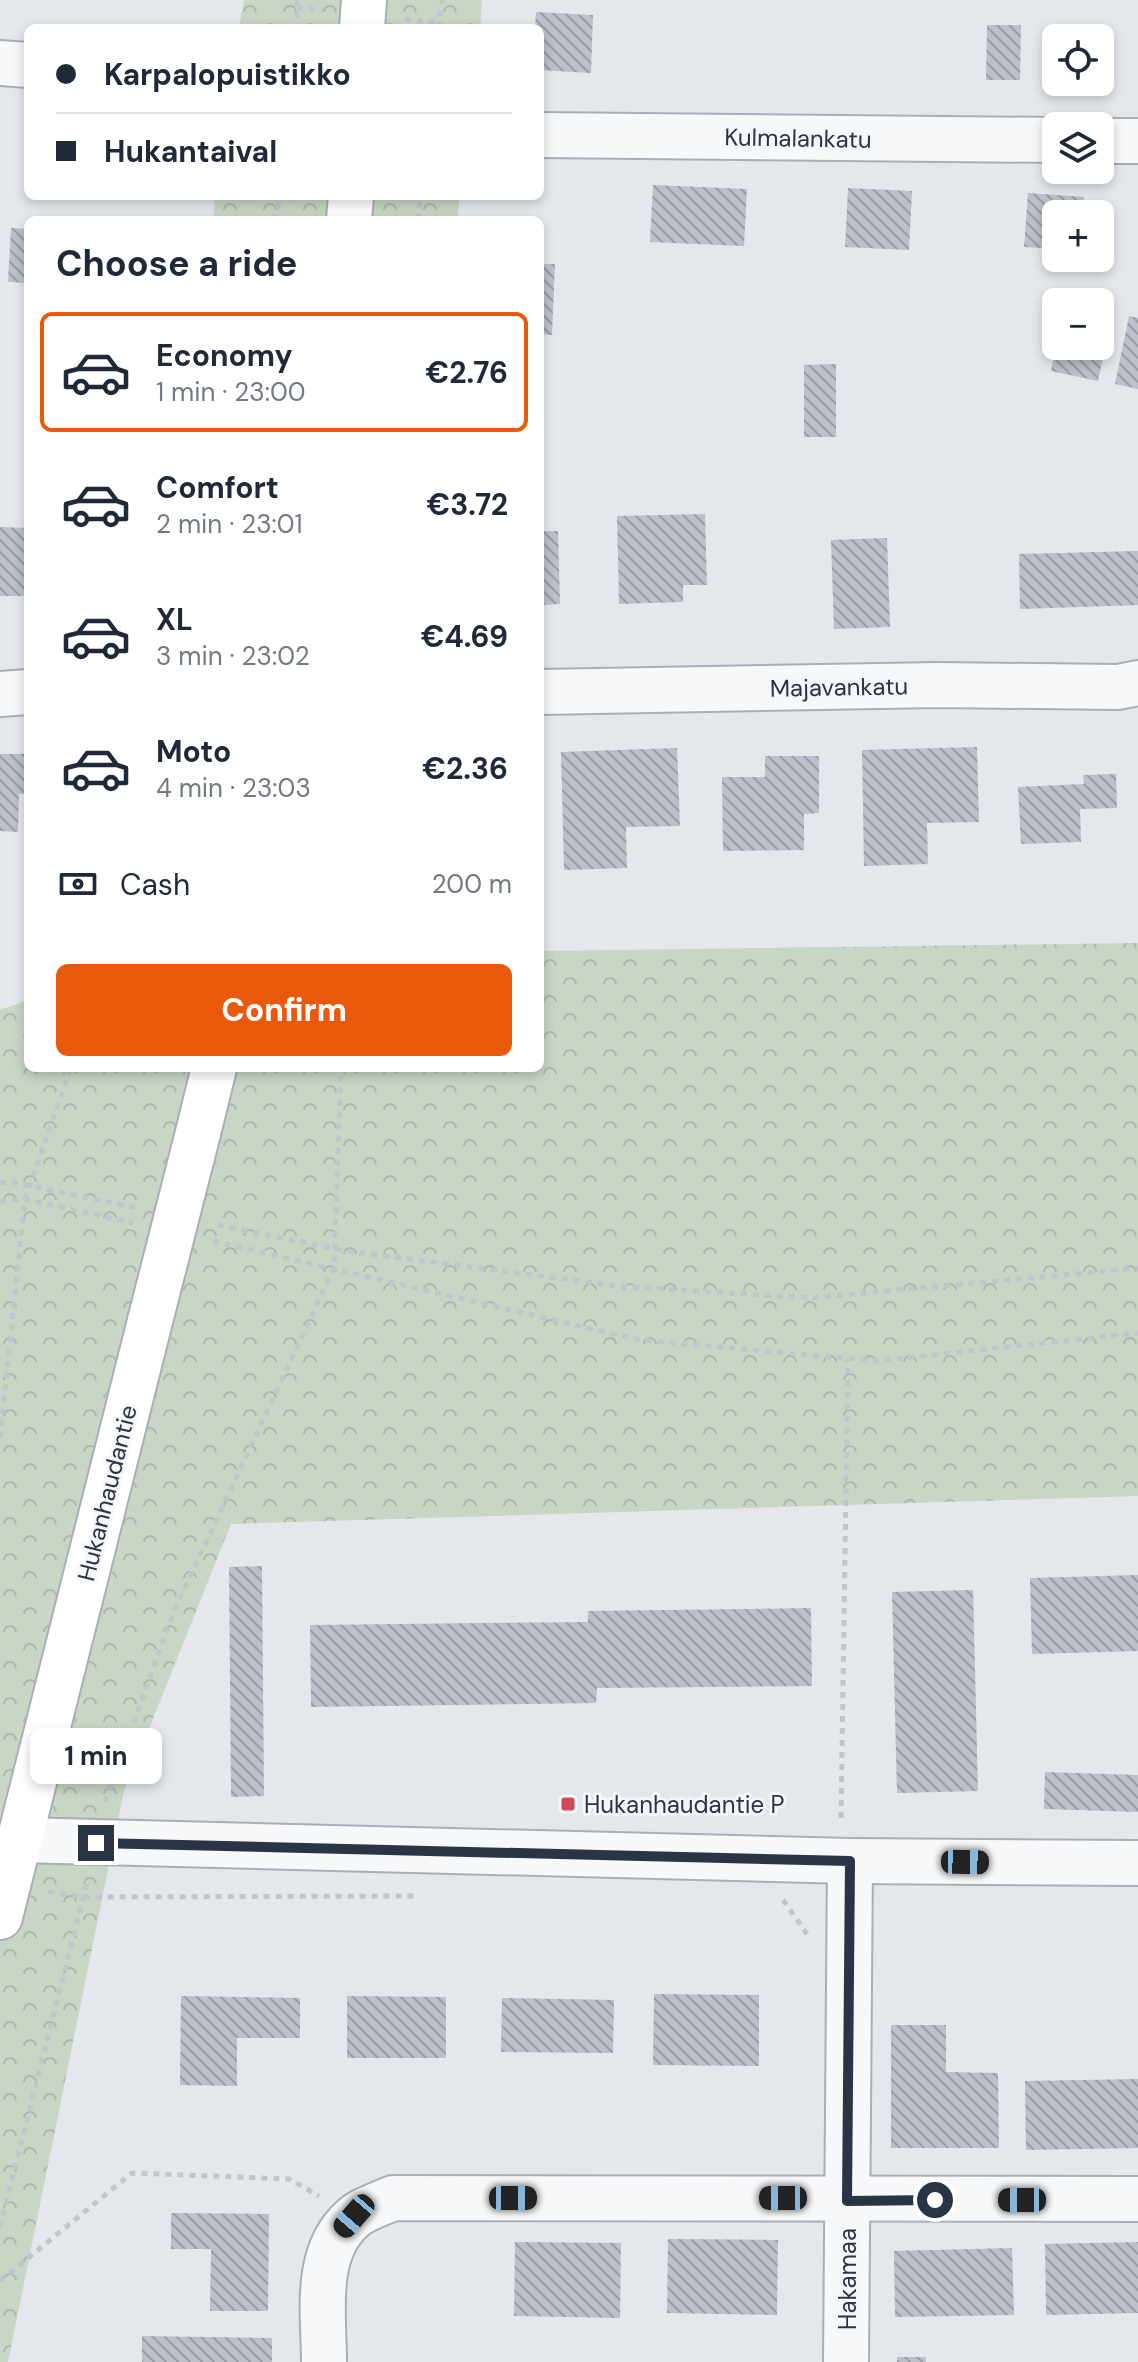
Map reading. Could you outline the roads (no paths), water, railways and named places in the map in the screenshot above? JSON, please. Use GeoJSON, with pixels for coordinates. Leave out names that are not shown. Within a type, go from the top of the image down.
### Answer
{"type":"FeatureCollection","features":[{"type":"Feature","properties":{"kind":"main road"},"geometry":{"type":"LineString","coordinates":[[362,24],[364,0]]}},
{"type":"Feature","properties":{"kind":"main road","name":"Hukanhaudantie"},"geometry":{"type":"LineString","coordinates":[[0,1917],[213,1072]]}},
{"type":"Feature","properties":{"kind":"street"},"geometry":{"type":"LineString","coordinates":[[0,63],[24,65]]}},
{"type":"Feature","properties":{"kind":"street","name":"Kulmalankatu"},"geometry":{"type":"LineString","coordinates":[[544,135],[1042,140]]}},
{"type":"Feature","properties":{"kind":"street"},"geometry":{"type":"LineString","coordinates":[[1114,141],[1138,141]]}},
{"type":"Feature","properties":{"kind":"street","name":"Majavankatu"},"geometry":{"type":"LineString","coordinates":[[544,692],[938,685],[1118,687],[1138,683]]}},
{"type":"Feature","properties":{"kind":"street"},"geometry":{"type":"LineString","coordinates":[[0,694],[24,692]]}},
{"type":"Feature","properties":{"kind":"street"},"geometry":{"type":"LineString","coordinates":[[19,1840],[96,1843],[846,1840],[1138,1863]]}},
{"type":"Feature","properties":{"kind":"street","name":"Hakamaa"},"geometry":{"type":"LineString","coordinates":[[846,1840],[846,2362]]}},
{"type":"Feature","properties":{"kind":"street"},"geometry":{"type":"LineString","coordinates":[[324,2362],[324,2268],[335,2238],[354,2216],[393,2198],[1138,2199]]}},
{"type":"Feature","properties":{"kind":"place","name":"Hukanhaudantie P"},"geometry":{"type":"Point","coordinates":[568,1804]}}]}
